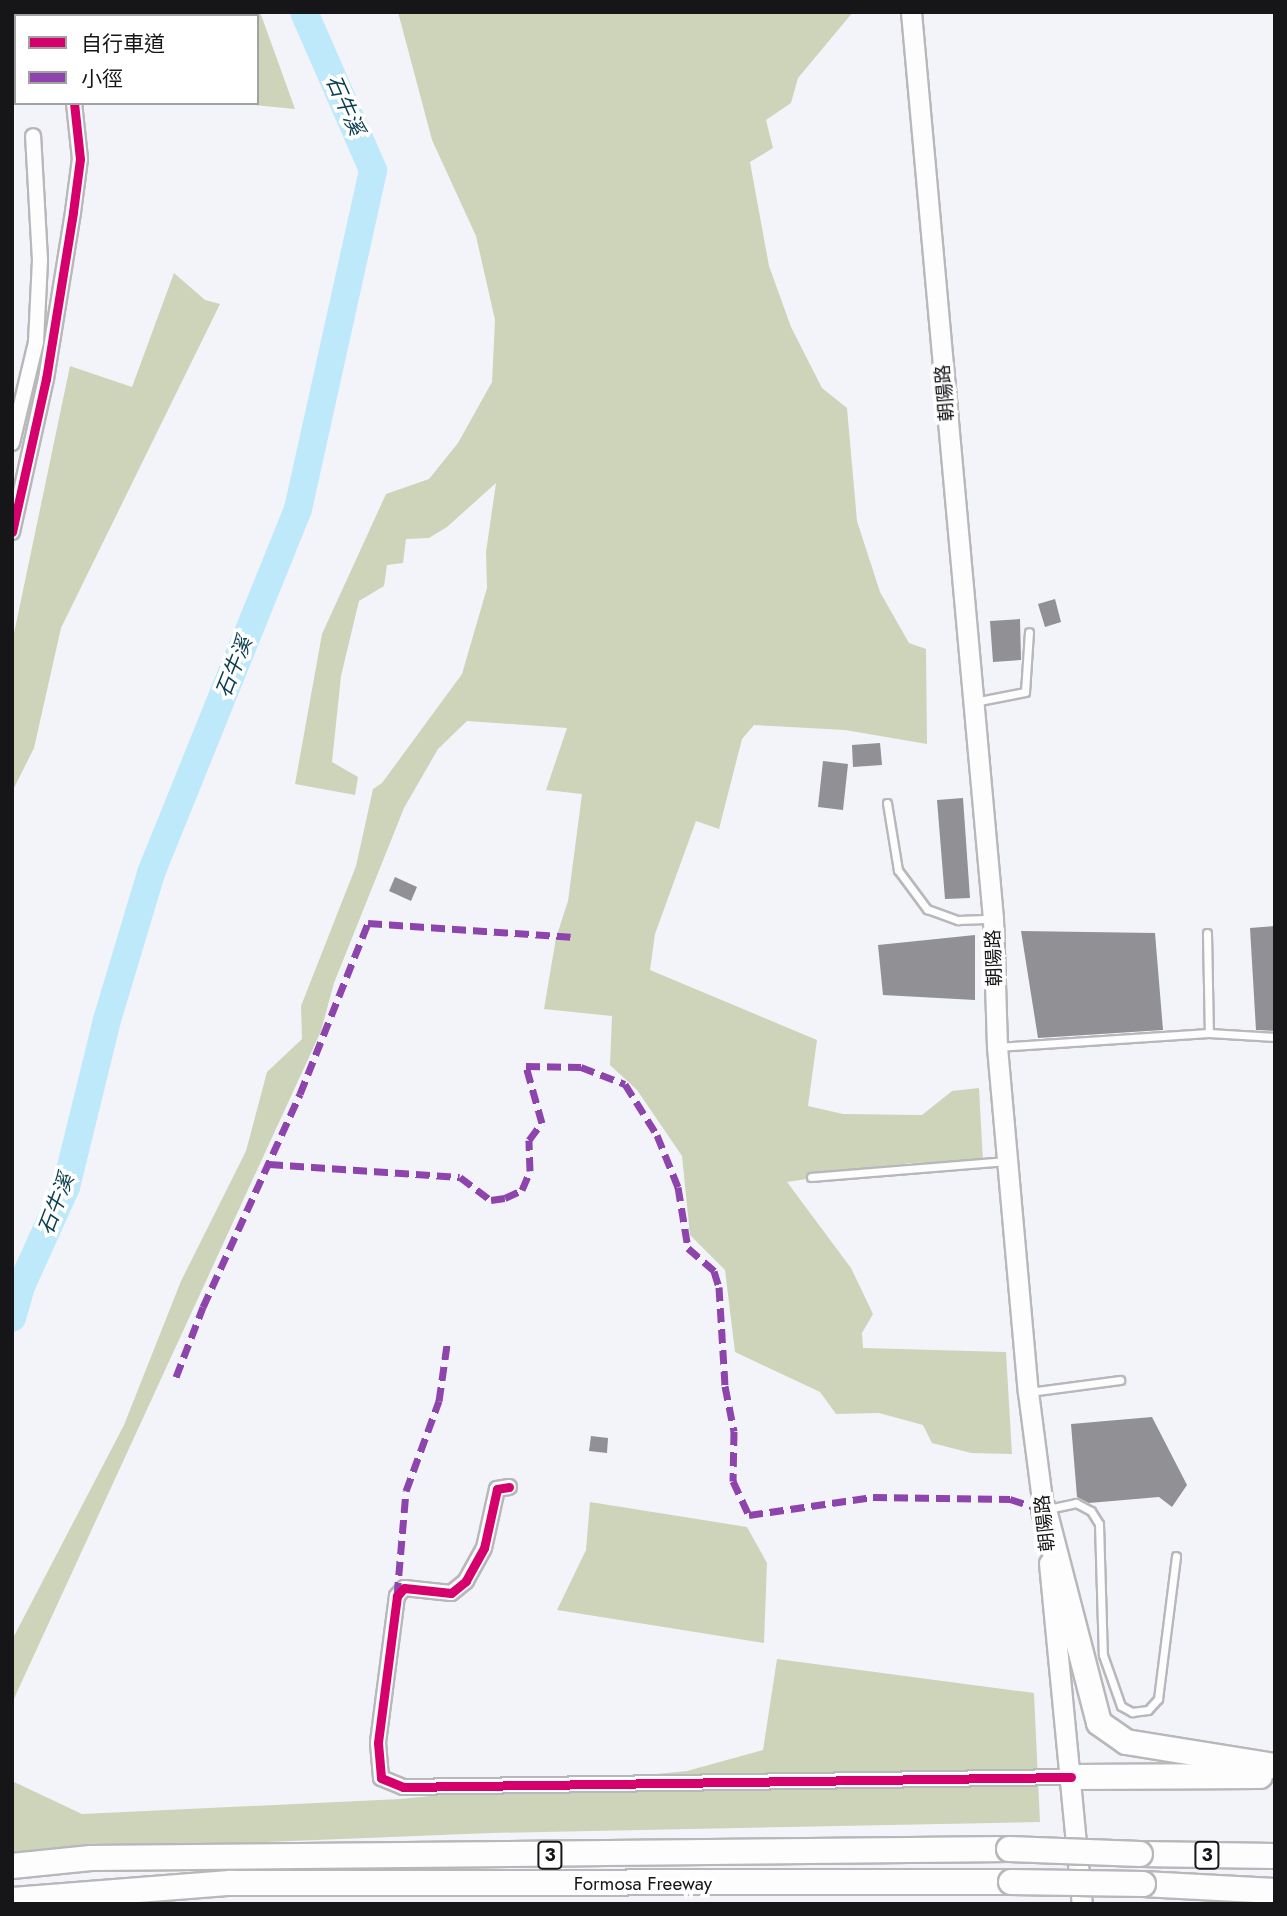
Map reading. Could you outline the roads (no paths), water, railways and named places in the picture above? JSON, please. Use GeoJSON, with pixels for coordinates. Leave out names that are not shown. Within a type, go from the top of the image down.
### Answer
{"type":"FeatureCollection","features":[{"type":"Feature","properties":{"kind":"highway"},"geometry":{"type":"LineString","coordinates":[[1044,1510],[1099,1723],[1126,1742],[1275,1766]]}},
{"type":"Feature","properties":{"kind":"highway"},"geometry":{"type":"LineString","coordinates":[[1071,1777],[1275,1776]]}},
{"type":"Feature","properties":{"kind":"highway","name":"Formosa Freeway"},"geometry":{"type":"LineString","coordinates":[[12,1866],[91,1858],[1009,1849],[1275,1856]]}},
{"type":"Feature","properties":{"kind":"highway","name":"Formosa Freeway"},"geometry":{"type":"LineString","coordinates":[[12,1900],[230,1883],[1012,1882],[1143,1884],[1275,1891]]}},
{"type":"Feature","properties":{"kind":"main road","name":"朝陽路"},"geometry":{"type":"LineString","coordinates":[[911,12],[993,919],[997,1047],[1007,1161],[1028,1392],[1044,1510],[1082,1904]]}},
{"type":"Feature","properties":{"kind":"street"},"geometry":{"type":"LineString","coordinates":[[12,532],[46,379],[73,212],[80,159],[74,105]]}},
{"type":"Feature","properties":{"kind":"street"},"geometry":{"type":"LineString","coordinates":[[12,443],[36,342],[40,260],[33,136]]}},
{"type":"Feature","properties":{"kind":"street"},"geometry":{"type":"LineString","coordinates":[[509,1487],[497,1489],[484,1548],[466,1581],[452,1593],[404,1588],[397,1596],[378,1743],[381,1778],[403,1787],[1071,1777]]}},
{"type":"Feature","properties":{"kind":"lane"},"geometry":{"type":"LineString","coordinates":[[973,703],[1025,692],[1030,632]]}},
{"type":"Feature","properties":{"kind":"lane"},"geometry":{"type":"LineString","coordinates":[[887,803],[898,870],[927,909],[958,920],[993,919]]}},
{"type":"Feature","properties":{"kind":"lane"},"geometry":{"type":"LineString","coordinates":[[1207,933],[1209,1032]]}},
{"type":"Feature","properties":{"kind":"lane"},"geometry":{"type":"LineString","coordinates":[[997,1047],[1209,1032],[1275,1037]]}},
{"type":"Feature","properties":{"kind":"lane"},"geometry":{"type":"LineString","coordinates":[[811,1177],[1007,1161]]}},
{"type":"Feature","properties":{"kind":"lane"},"geometry":{"type":"LineString","coordinates":[[1028,1392],[1120,1380]]}},
{"type":"Feature","properties":{"kind":"lane"},"geometry":{"type":"LineString","coordinates":[[1044,1510],[1076,1503],[1090,1511],[1099,1524],[1102,1655],[1121,1706],[1132,1712],[1148,1710],[1158,1699],[1175,1556]]}},
{"type":"Feature","properties":{"kind":"waterway","name":"石牛溪"},"geometry":{"type":"LineString","coordinates":[[12,1318],[22,1284],[66,1187],[107,1020],[151,873],[298,509],[373,170],[304,12]]}}]}
